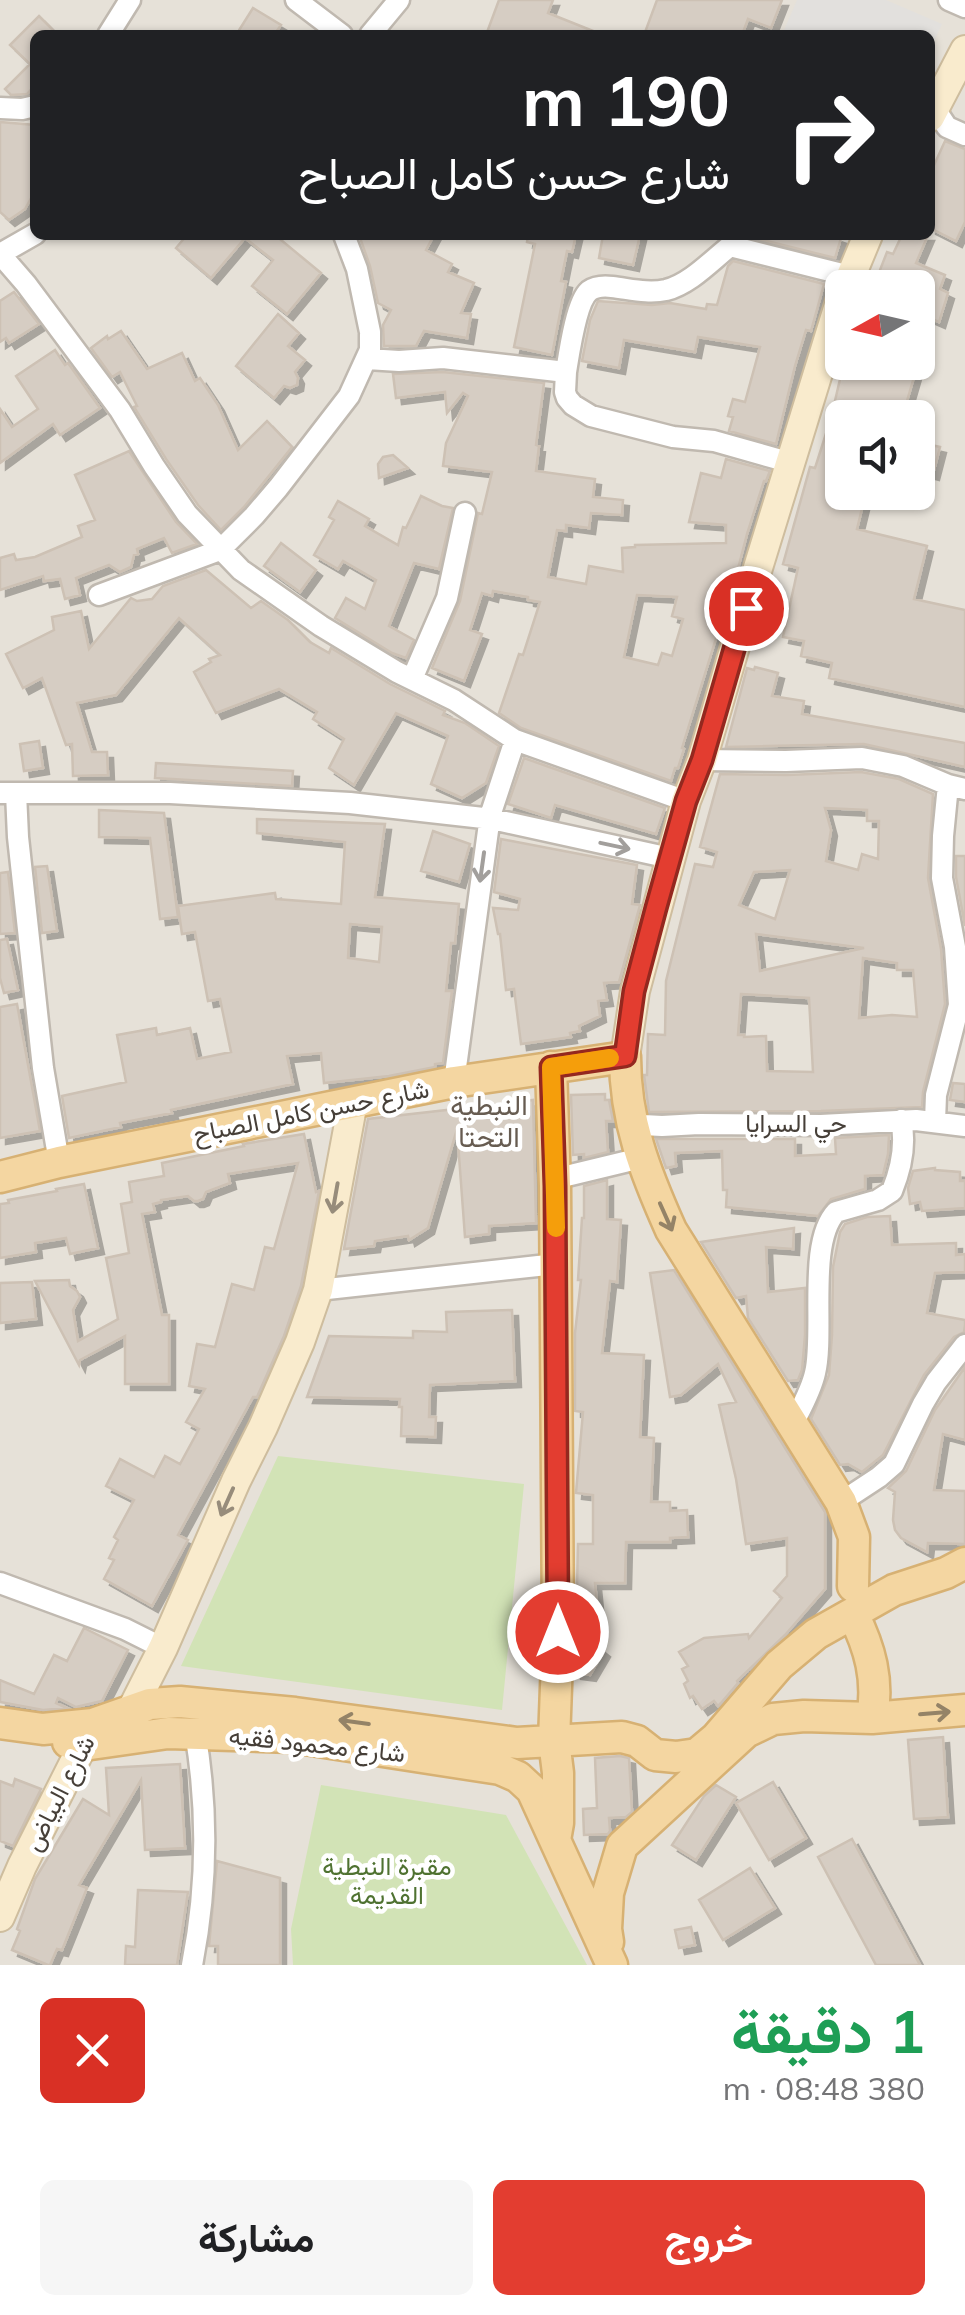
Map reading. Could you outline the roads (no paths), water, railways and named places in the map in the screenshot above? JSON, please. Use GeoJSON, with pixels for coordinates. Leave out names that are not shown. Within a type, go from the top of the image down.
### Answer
{"type":"FeatureCollection","features":[{"type":"Feature","properties":{"kind":"main road"},"geometry":{"type":"LineString","coordinates":[[935,108],[965,50]]}},
{"type":"Feature","properties":{"kind":"main road"},"geometry":{"type":"LineString","coordinates":[[853,270],[866,240]]}},
{"type":"Feature","properties":{"kind":"main road"},"geometry":{"type":"LineString","coordinates":[[825,355],[670,858],[634,991],[625,1056],[625,1090],[642,1158],[671,1230],[841,1502],[854,1537],[853,1600],[874,1673],[876,1696],[872,1718]]}},
{"type":"Feature","properties":{"kind":"main road","name":"شارع حسن كامل الصباح"},"geometry":{"type":"LineString","coordinates":[[0,1177],[454,1082],[625,1056]]}},
{"type":"Feature","properties":{"kind":"main road"},"geometry":{"type":"LineString","coordinates":[[551,1067],[556,1264],[558,1632],[554,1740],[558,1846],[586,1861],[612,1854],[746,1732],[773,1719],[872,1718],[965,1710]]}},
{"type":"Feature","properties":{"kind":"main road"},"geometry":{"type":"LineString","coordinates":[[132,1723],[300,1342],[318,1290],[352,1102]]}},
{"type":"Feature","properties":{"kind":"main road"},"geometry":{"type":"LineString","coordinates":[[853,1600],[873,1576],[959,1571]]}},
{"type":"Feature","properties":{"kind":"main road"},"geometry":{"type":"LineString","coordinates":[[655,1756],[697,1754],[716,1738],[779,1665],[816,1634],[837,1599],[853,1600]]}},
{"type":"Feature","properties":{"kind":"main road"},"geometry":{"type":"LineString","coordinates":[[779,1665],[785,1700],[804,1716]]}},
{"type":"Feature","properties":{"kind":"main road"},"geometry":{"type":"LineString","coordinates":[[556,1690],[564,1706],[598,1738]]}},
{"type":"Feature","properties":{"kind":"main road","name":"شارع محمود فقيه"},"geometry":{"type":"LineString","coordinates":[[0,1723],[89,1735],[132,1723],[150,1704],[180,1702],[517,1743],[598,1738]]}},
{"type":"Feature","properties":{"kind":"main road","name":"شارع محمود فقيه"},"geometry":{"type":"LineString","coordinates":[[132,1723],[168,1733],[292,1737],[500,1768],[518,1776],[532,1790],[613,1965]]}},
{"type":"Feature","properties":{"kind":"main road","name":"شارع البياض"},"geometry":{"type":"LineString","coordinates":[[1,1913],[89,1735]]}},
{"type":"Feature","properties":{"kind":"main road"},"geometry":{"type":"LineString","coordinates":[[558,1773],[569,1752],[598,1738],[637,1741],[655,1756],[660,1770],[652,1818]]}},
{"type":"Feature","properties":{"kind":"main road"},"geometry":{"type":"LineString","coordinates":[[613,1965],[606,1929],[608,1893],[622,1846]]}},
{"type":"Feature","properties":{"kind":"street"},"geometry":{"type":"LineString","coordinates":[[111,30],[130,0]]}},
{"type":"Feature","properties":{"kind":"street"},"geometry":{"type":"LineString","coordinates":[[296,0],[335,30]]}},
{"type":"Feature","properties":{"kind":"street"},"geometry":{"type":"LineString","coordinates":[[374,30],[399,0]]}},
{"type":"Feature","properties":{"kind":"street"},"geometry":{"type":"LineString","coordinates":[[950,0],[965,7]]}},
{"type":"Feature","properties":{"kind":"street"},"geometry":{"type":"LineString","coordinates":[[0,108],[30,107]]}},
{"type":"Feature","properties":{"kind":"street"},"geometry":{"type":"LineString","coordinates":[[935,117],[965,135]]}},
{"type":"Feature","properties":{"kind":"street"},"geometry":{"type":"LineString","coordinates":[[30,237],[0,254],[120,410],[187,514],[241,570],[321,626],[454,700],[515,740],[686,801]]}},
{"type":"Feature","properties":{"kind":"street"},"geometry":{"type":"LineString","coordinates":[[99,595],[220,550],[254,516],[338,412],[358,381],[370,350],[367,309],[346,240]]}},
{"type":"Feature","properties":{"kind":"street"},"geometry":{"type":"LineString","coordinates":[[792,463],[714,440],[673,437],[591,416],[567,398],[566,372],[576,320],[585,296],[594,288],[665,290],[683,283],[730,246],[825,279]]}},
{"type":"Feature","properties":{"kind":"street"},"geometry":{"type":"LineString","coordinates":[[368,359],[443,358],[566,372]]}},
{"type":"Feature","properties":{"kind":"street"},"geometry":{"type":"LineString","coordinates":[[412,680],[447,598],[466,513]]}},
{"type":"Feature","properties":{"kind":"street"},"geometry":{"type":"LineString","coordinates":[[454,1082],[490,816],[515,740]]}},
{"type":"Feature","properties":{"kind":"street"},"geometry":{"type":"LineString","coordinates":[[702,760],[862,758],[903,766],[960,786],[942,836],[942,878],[958,966],[960,1020],[936,1095],[935,1121]]}},
{"type":"Feature","properties":{"kind":"street"},"geometry":{"type":"LineString","coordinates":[[59,1162],[43,1068],[18,838],[8,793],[170,793],[350,802],[492,820],[670,858]]}},
{"type":"Feature","properties":{"kind":"street","name":"حي السرايا"},"geometry":{"type":"LineString","coordinates":[[630,1118],[643,1126],[901,1120],[965,1126]]}},
{"type":"Feature","properties":{"kind":"street"},"geometry":{"type":"LineString","coordinates":[[793,1424],[816,1372],[825,1229],[836,1212],[878,1200],[892,1191],[900,1165],[901,1120]]}},
{"type":"Feature","properties":{"kind":"street"},"geometry":{"type":"LineString","coordinates":[[554,1178],[642,1158]]}},
{"type":"Feature","properties":{"kind":"street"},"geometry":{"type":"LineString","coordinates":[[318,1290],[556,1264]]}},
{"type":"Feature","properties":{"kind":"street"},"geometry":{"type":"LineString","coordinates":[[841,1502],[894,1464],[936,1382],[965,1345]]}},
{"type":"Feature","properties":{"kind":"street"},"geometry":{"type":"LineString","coordinates":[[0,1583],[125,1629],[163,1648]]}},
{"type":"Feature","properties":{"kind":"street"},"geometry":{"type":"LineString","coordinates":[[194,1732],[201,1770],[203,1827],[195,1960]]}},
{"type":"Feature","properties":{"kind":"district","name":"النبطية التحتا"},"geometry":{"type":"Point","coordinates":[489,1121]}},
{"type":"Feature","properties":{"kind":"park label","name":"مقبرة النبطية القديمة"},"geometry":{"type":"Point","coordinates":[387,1880]}}]}
